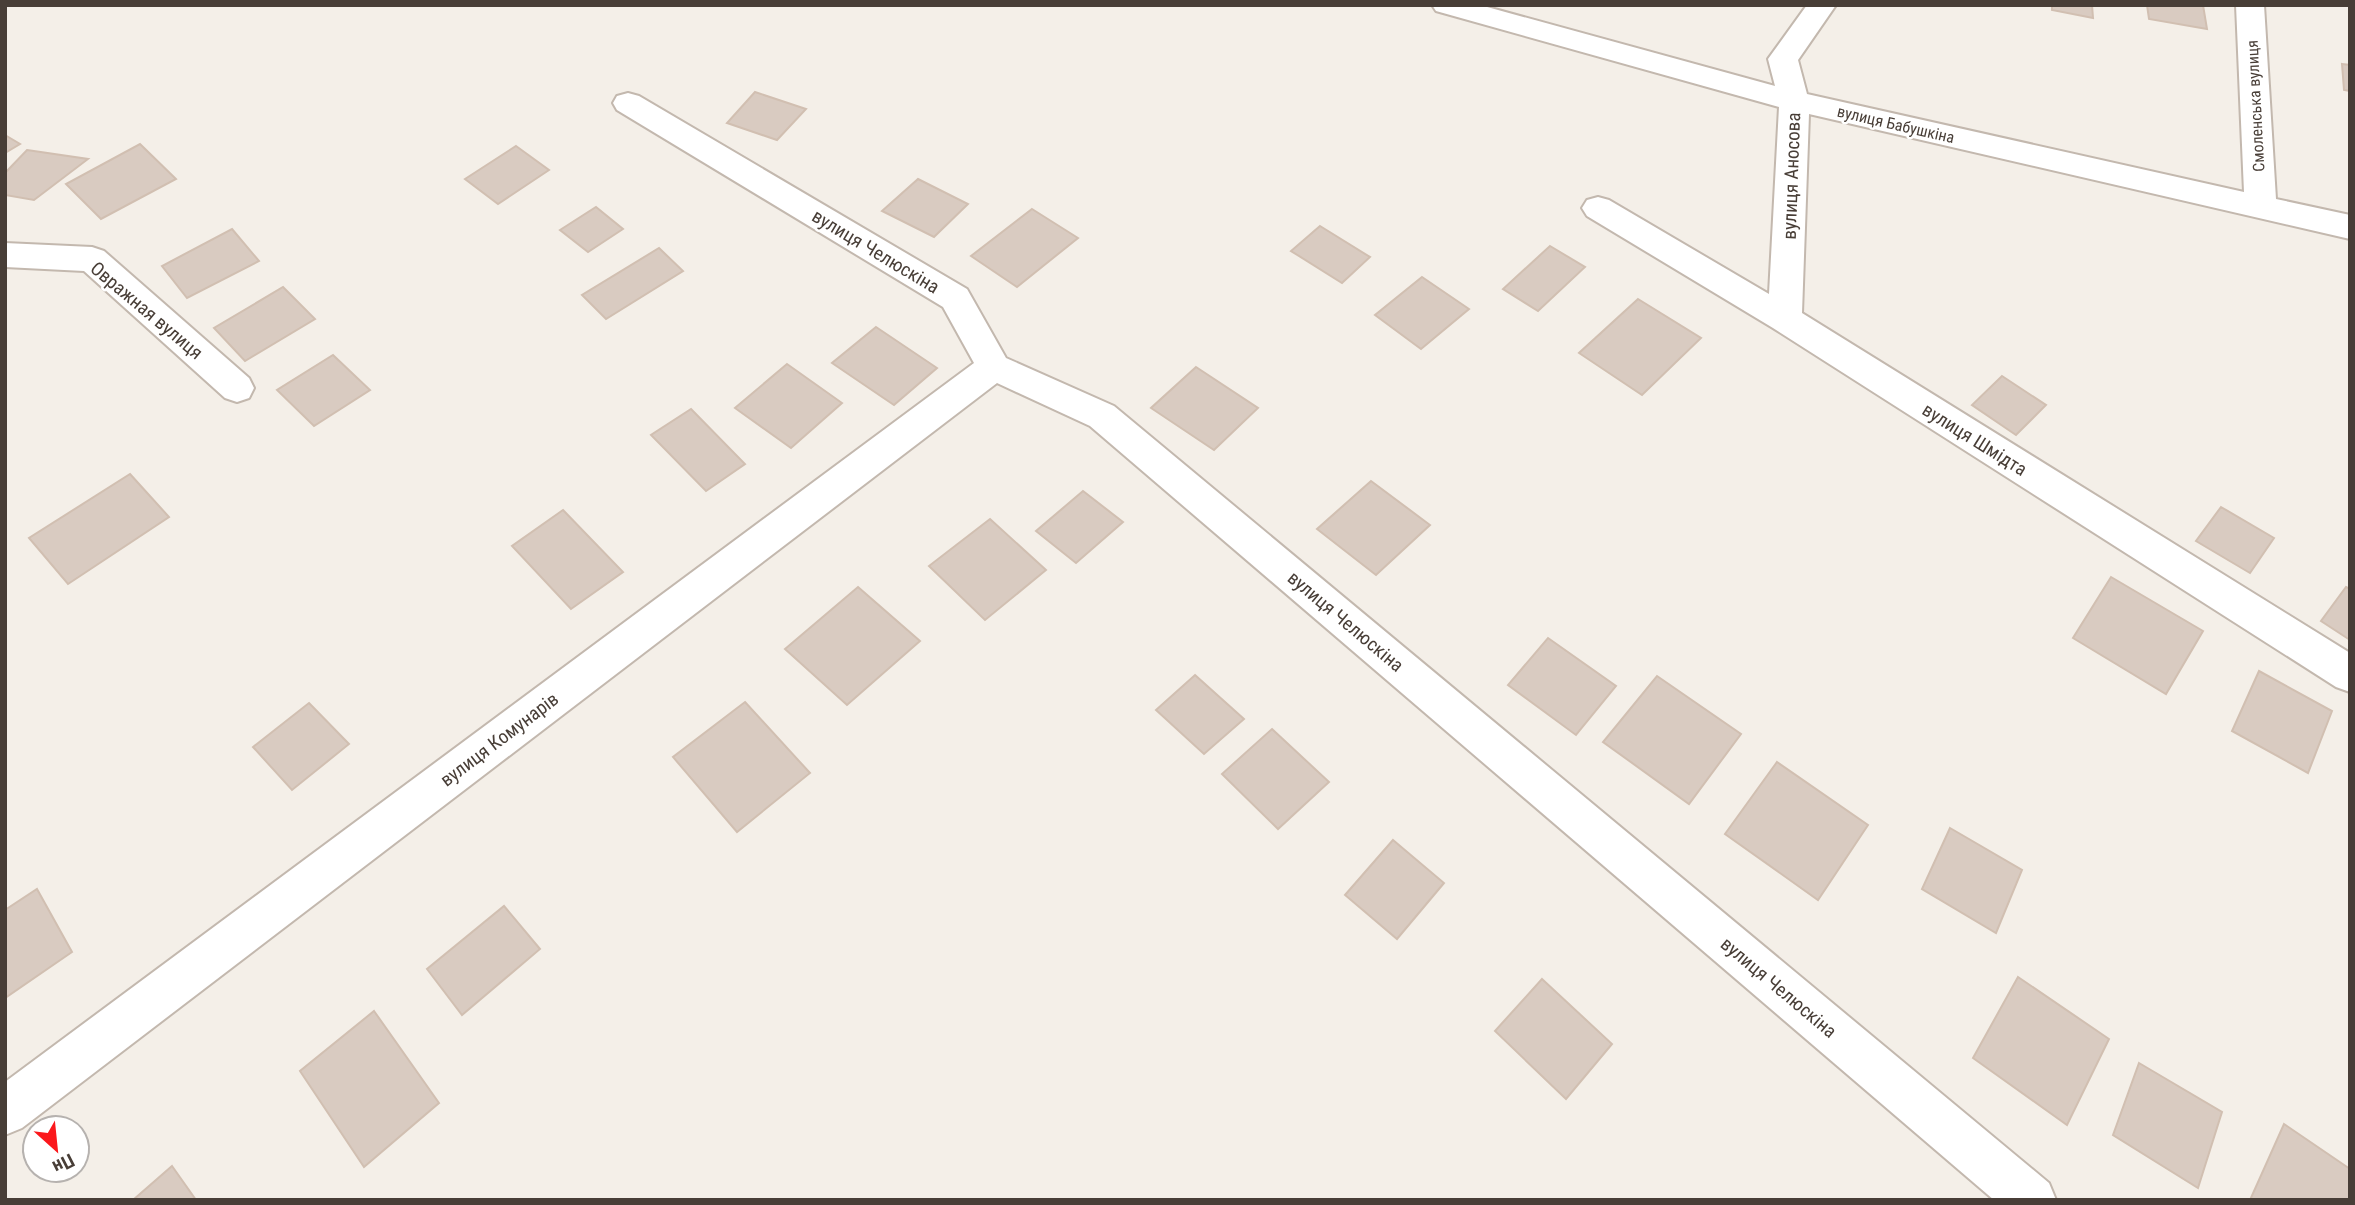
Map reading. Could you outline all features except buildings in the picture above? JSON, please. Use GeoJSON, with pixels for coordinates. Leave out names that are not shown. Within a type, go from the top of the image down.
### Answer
{"type":"FeatureCollection","features":[{"type":"Feature","properties":{"kind":"street","name":"вулиця Бабушкіна"},"geometry":{"type":"LineString","coordinates":[[1446,5],[1794,101],[2350,227]]}},
{"type":"Feature","properties":{"kind":"street","name":"вулиця Аносова"},"geometry":{"type":"LineString","coordinates":[[1785,319],[1794,101],[1783,59],[1822,5]]}},
{"type":"Feature","properties":{"kind":"street","name":"Смоленська вулиця"},"geometry":{"type":"LineString","coordinates":[[2250,5],[2261,206]]}},
{"type":"Feature","properties":{"kind":"street","name":"вулиця Челюскіна"},"geometry":{"type":"LineString","coordinates":[[628,103],[955,298],[994,367],[1102,416],[2032,1200]]}},
{"type":"Feature","properties":{"kind":"street","name":"вулиця Шмідта"},"geometry":{"type":"LineString","coordinates":[[1598,208],[1785,319],[2350,674]]}},
{"type":"Feature","properties":{"kind":"street","name":"Овражная вулиця"},"geometry":{"type":"LineString","coordinates":[[5,255],[92,259],[237,388]]}},
{"type":"Feature","properties":{"kind":"street","name":"вулиця Комунарів"},"geometry":{"type":"LineString","coordinates":[[5,1111],[994,367]]}}]}
